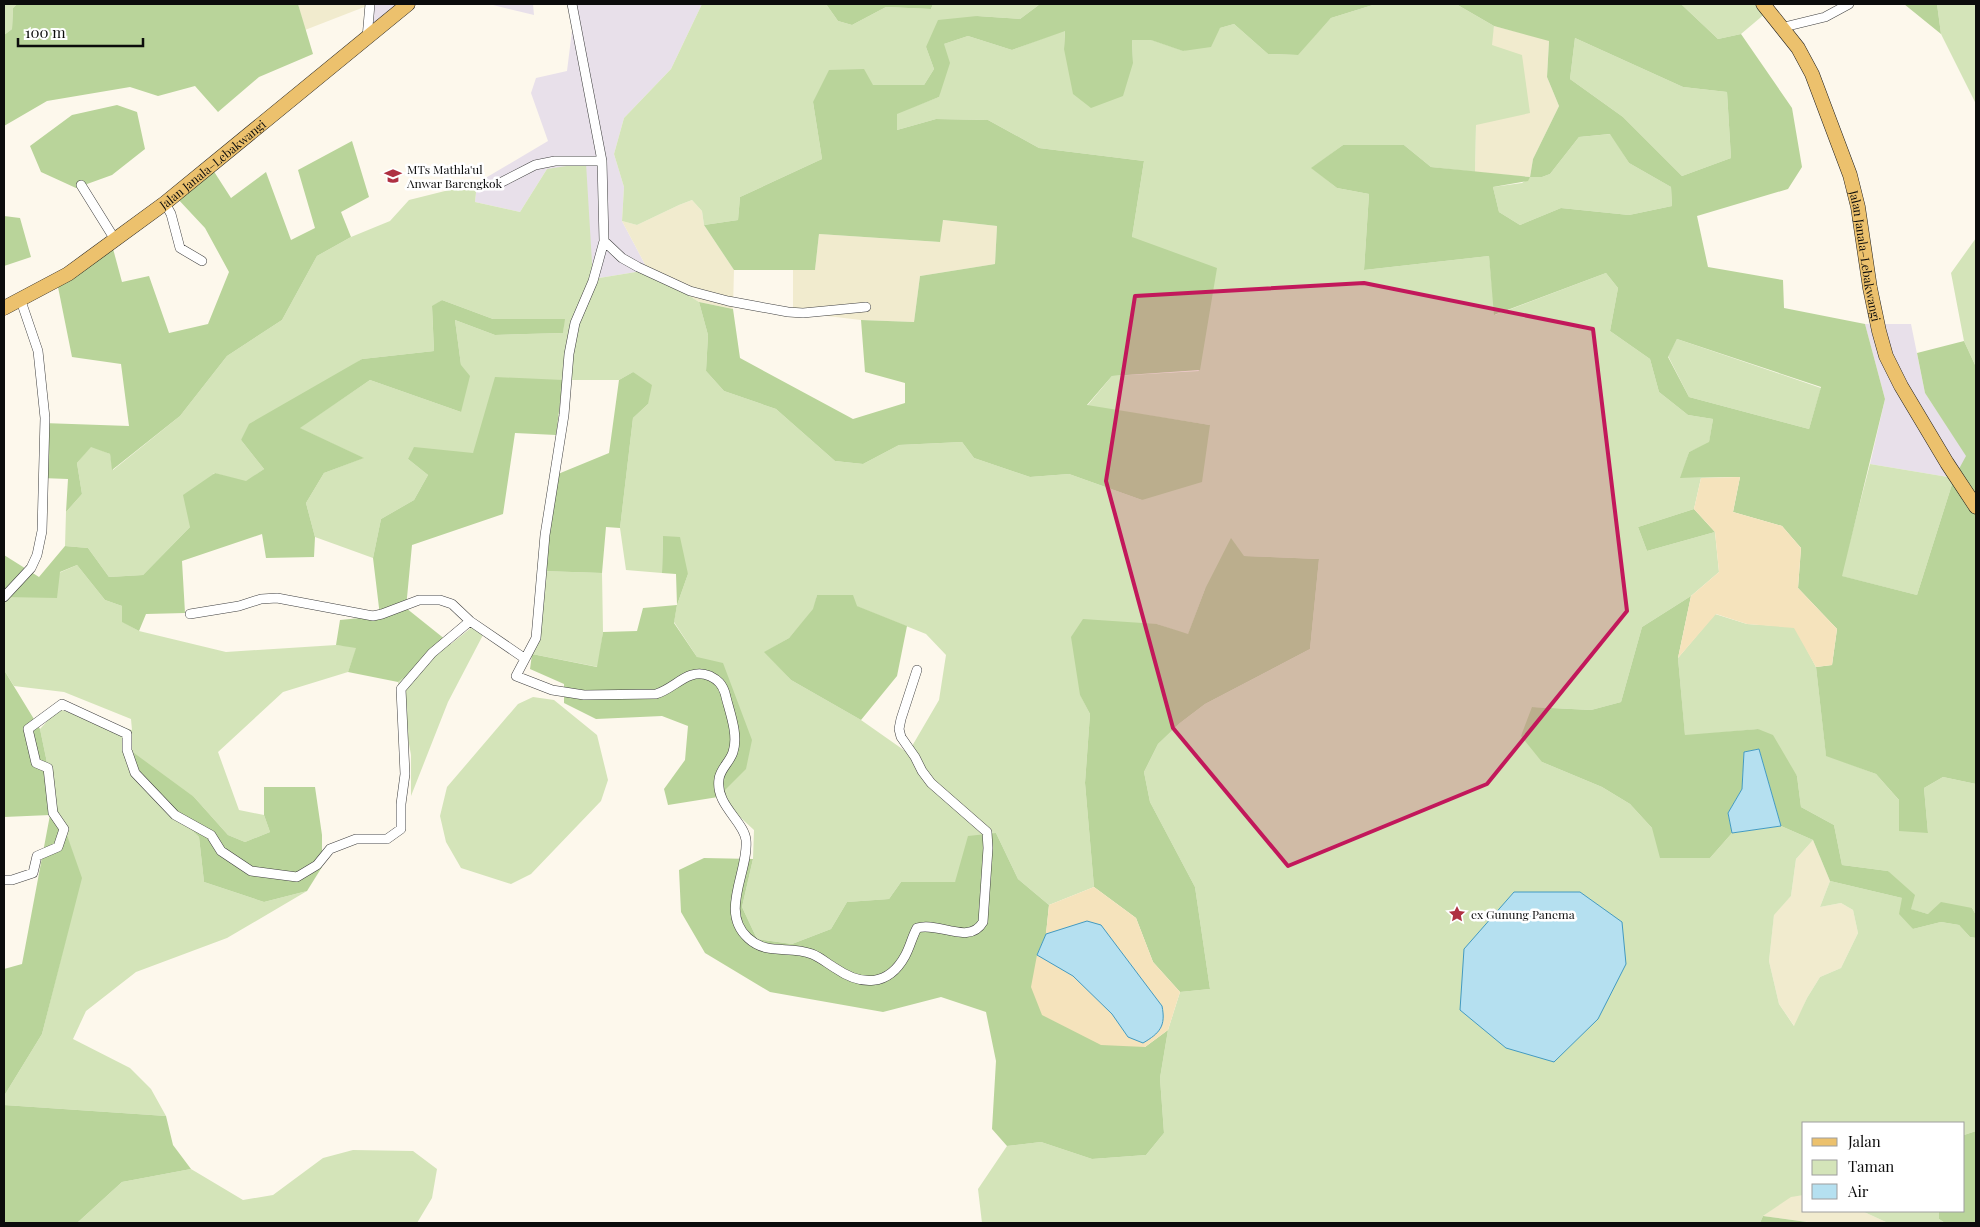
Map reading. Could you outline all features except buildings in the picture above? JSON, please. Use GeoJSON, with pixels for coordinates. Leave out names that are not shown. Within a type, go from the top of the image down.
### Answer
{"type":"FeatureCollection","features":[{"type":"Feature","properties":{"kind":"main road","name":"Jalan Janala–Lebakwangi"},"geometry":{"type":"LineString","coordinates":[[4,308],[68,274],[114,238],[165,203],[408,4]]}},
{"type":"Feature","properties":{"kind":"main road","name":"Jalan Janala–Lebakwangi"},"geometry":{"type":"LineString","coordinates":[[1763,4],[1784,28],[1798,48],[1812,74],[1850,175],[1858,207],[1878,331],[1886,356],[1901,386],[1976,507]]}},
{"type":"Feature","properties":{"kind":"street"},"geometry":{"type":"LineString","coordinates":[[367,38],[370,4]]}},
{"type":"Feature","properties":{"kind":"street"},"geometry":{"type":"LineString","coordinates":[[572,4],[602,161],[605,214],[604,241],[593,281],[575,323],[569,354],[564,415],[545,535],[536,638],[516,676],[552,690],[584,695],[656,694],[664,692],[693,673],[701,672],[717,679],[723,686],[735,741],[733,754],[719,779],[720,794],[746,840],[735,898],[736,916],[740,929],[755,944],[766,949],[793,950],[812,954],[849,978],[868,982],[884,978],[894,970],[905,956],[918,928],[928,927],[971,933],[980,928],[983,922],[988,848],[987,832],[931,782],[901,737],[899,729],[901,719],[917,670]]}},
{"type":"Feature","properties":{"kind":"street"},"geometry":{"type":"LineString","coordinates":[[1784,28],[1825,17],[1849,4]]}},
{"type":"Feature","properties":{"kind":"street"},"geometry":{"type":"LineString","coordinates":[[500,183],[535,164],[556,161],[602,161]]}},
{"type":"Feature","properties":{"kind":"street"},"geometry":{"type":"LineString","coordinates":[[81,184],[114,238]]}},
{"type":"Feature","properties":{"kind":"street"},"geometry":{"type":"LineString","coordinates":[[165,203],[171,214],[180,248],[202,261]]}},
{"type":"Feature","properties":{"kind":"street"},"geometry":{"type":"LineString","coordinates":[[604,241],[622,258],[690,291],[788,312],[802,313],[866,307]]}},
{"type":"Feature","properties":{"kind":"street"},"geometry":{"type":"LineString","coordinates":[[4,597],[31,568],[37,555],[42,531],[45,418],[38,351],[21,300]]}},
{"type":"Feature","properties":{"kind":"street"},"geometry":{"type":"LineString","coordinates":[[190,614],[240,606],[261,599],[277,598],[373,616],[419,600],[433,599],[452,604],[470,621],[524,658]]}},
{"type":"Feature","properties":{"kind":"street"},"geometry":{"type":"LineString","coordinates":[[4,880],[12,880],[33,873],[37,856],[58,847],[64,829],[53,814],[48,768],[36,763],[28,730],[62,704],[127,734],[127,750],[135,772],[176,815],[211,835],[221,852],[251,871],[297,877],[317,865],[330,848],[356,839],[387,839],[400,829],[400,804],[405,774],[402,688],[432,653],[470,621]]}},
{"type":"Feature","properties":{"kind":"highlighted area"},"geometry":{"type":"Polygon","coordinates":[[[1364,283],[1593,329],[1627,611],[1487,784],[1288,866],[1173,728],[1106,481],[1135,296],[1364,283]]]}},
{"type":"Feature","properties":{"kind":"shaded area"},"geometry":{"type":"Polygon","coordinates":[[[298,4],[372,4],[305,30],[298,4]]]}},
{"type":"Feature","properties":{"kind":"shaded area"},"geometry":{"type":"Polygon","coordinates":[[[372,4],[405,4],[371,32],[372,4]]]}},
{"type":"Feature","properties":{"kind":"shaded area"},"geometry":{"type":"Polygon","coordinates":[[[489,4],[533,4],[534,15],[489,4]]]}},
{"type":"Feature","properties":{"kind":"shaded area"},"geometry":{"type":"Polygon","coordinates":[[[572,4],[702,4],[671,69],[624,118],[614,154],[624,187],[622,221],[648,270],[593,279],[547,169],[520,212],[475,202],[477,183],[548,141],[531,93],[536,78],[567,71],[573,23],[572,4]]]}},
{"type":"Feature","properties":{"kind":"shaded area"},"geometry":{"type":"Polygon","coordinates":[[[1494,26],[1549,40],[1547,77],[1559,106],[1533,159],[1530,177],[1475,172],[1476,125],[1494,26]]]}},
{"type":"Feature","properties":{"kind":"shaded area"},"geometry":{"type":"Polygon","coordinates":[[[692,200],[702,211],[704,225],[734,270],[733,309],[699,302],[648,270],[622,221],[637,225],[692,200]]]}},
{"type":"Feature","properties":{"kind":"shaded area"},"geometry":{"type":"Polygon","coordinates":[[[942,220],[997,226],[995,264],[920,276],[914,322],[861,320],[793,312],[793,270],[815,270],[819,234],[939,242],[942,220]]]}},
{"type":"Feature","properties":{"kind":"shaded area"},"geometry":{"type":"Polygon","coordinates":[[[1865,324],[1911,324],[1925,393],[1967,456],[1954,478],[1870,464],[1885,399],[1865,324]]]}},
{"type":"Feature","properties":{"kind":"shaded area"},"geometry":{"type":"Polygon","coordinates":[[[1813,840],[1830,881],[1820,907],[1841,903],[1853,910],[1858,933],[1841,968],[1820,977],[1807,998],[1795,1027],[1779,1004],[1769,961],[1774,914],[1791,896],[1796,859],[1813,840]]]}},
{"type":"Feature","properties":{"kind":"shaded area"},"geometry":{"type":"Polygon","coordinates":[[[1802,1195],[1802,1212],[1864,1212],[1888,1223],[1815,1223],[1763,1216],[1791,1196],[1802,1195]]]}},
{"type":"Feature","properties":{"kind":"green space"},"geometry":{"type":"Polygon","coordinates":[[[4,4],[17,4],[13,8],[12,29],[4,35],[4,4]]]}},
{"type":"Feature","properties":{"kind":"green space"},"geometry":{"type":"Polygon","coordinates":[[[17,4],[298,4],[313,54],[259,77],[218,112],[195,86],[158,96],[130,87],[47,101],[4,126],[4,35],[12,29],[13,8],[17,4]]]}},
{"type":"Feature","properties":{"kind":"green space"},"geometry":{"type":"Polygon","coordinates":[[[702,4],[826,4],[838,21],[852,25],[886,7],[931,9],[933,4],[1040,4],[1020,19],[977,16],[926,47],[934,69],[924,85],[873,85],[813,102],[822,159],[740,197],[738,220],[704,225],[702,211],[692,200],[637,225],[622,221],[624,187],[614,154],[624,118],[671,69],[702,4]]]}},
{"type":"Feature","properties":{"kind":"green space"},"geometry":{"type":"Polygon","coordinates":[[[826,4],[933,4],[931,9],[886,7],[852,25],[838,21],[826,4]]]}},
{"type":"Feature","properties":{"kind":"green space"},"geometry":{"type":"Polygon","coordinates":[[[1040,4],[1376,4],[1331,18],[1298,55],[1268,54],[1234,24],[1220,28],[1211,47],[1183,51],[1151,40],[1132,40],[1133,63],[1123,96],[1091,108],[1073,94],[1064,49],[1065,31],[1012,50],[968,36],[944,44],[950,63],[939,97],[897,114],[897,130],[936,119],[988,120],[1039,148],[1144,161],[1132,237],[1217,268],[1200,370],[1112,376],[1087,405],[1210,425],[1202,482],[1142,500],[1069,474],[1030,477],[974,458],[962,442],[899,445],[863,464],[835,461],[776,409],[724,391],[706,371],[708,335],[699,302],[733,309],[740,358],[853,419],[905,403],[905,383],[865,372],[861,320],[914,322],[920,276],[995,264],[997,226],[943,220],[940,242],[819,234],[815,270],[734,270],[704,225],[738,220],[740,197],[822,159],[813,102],[829,70],[864,69],[873,85],[924,85],[934,69],[926,47],[938,20],[977,16],[1020,19],[1040,4]]]}},
{"type":"Feature","properties":{"kind":"green space"},"geometry":{"type":"Polygon","coordinates":[[[1376,4],[1456,4],[1494,26],[1492,45],[1522,55],[1530,113],[1476,125],[1475,172],[1431,167],[1404,145],[1343,145],[1312,168],[1337,188],[1369,194],[1364,270],[1489,256],[1495,315],[1606,273],[1618,288],[1610,331],[1650,359],[1659,392],[1688,415],[1713,419],[1709,443],[1689,452],[1681,478],[1701,478],[1694,509],[1638,527],[1647,551],[1715,532],[1719,572],[1691,596],[1642,627],[1621,702],[1591,710],[1532,707],[1542,762],[1602,787],[1630,804],[1652,828],[1710,858],[1732,833],[1781,826],[1813,840],[1796,859],[1791,896],[1774,915],[1769,961],[1779,1004],[1794,1026],[1807,998],[1820,977],[1841,968],[1858,933],[1853,910],[1841,903],[1820,907],[1830,881],[1902,898],[1913,929],[1941,922],[1959,925],[1970,937],[1976,938],[1976,1131],[1965,1135],[1965,1122],[1802,1122],[1802,1195],[1791,1197],[1763,1216],[1760,1223],[982,1223],[978,1189],[1007,1146],[1041,1142],[1092,1159],[1146,1155],[1164,1133],[1160,1078],[1168,1030],[1180,992],[1210,989],[1195,887],[1150,802],[1144,772],[1158,744],[1180,723],[1205,704],[1310,649],[1319,559],[1244,556],[1205,589],[1188,635],[1157,624],[1080,694],[1090,714],[1085,783],[1094,887],[1049,905],[1018,879],[996,833],[955,882],[901,882],[889,899],[847,902],[831,929],[792,944],[757,939],[742,907],[753,859],[754,830],[718,797],[697,657],[674,622],[677,605],[688,574],[663,536],[662,573],[626,570],[620,528],[633,418],[648,404],[633,372],[619,380],[563,380],[473,453],[408,459],[428,475],[414,500],[381,519],[373,558],[315,537],[306,503],[324,473],[363,458],[299,428],[370,380],[461,412],[461,365],[455,320],[495,335],[563,333],[564,319],[493,319],[442,300],[432,307],[434,351],[362,359],[241,440],[264,469],[246,482],[214,473],[190,527],[143,575],[109,577],[88,548],[65,546],[66,512],[82,494],[77,463],[91,446],[110,454],[113,470],[180,416],[227,356],[282,320],[317,256],[351,237],[390,221],[409,200],[477,183],[475,202],[520,212],[547,169],[586,163],[593,279],[648,270],[699,302],[708,335],[706,371],[724,391],[776,409],[835,461],[863,464],[899,445],[962,442],[974,458],[1030,477],[1069,474],[1142,500],[1210,425],[1087,406],[1112,376],[1199,371],[1132,237],[1144,161],[1039,148],[988,120],[936,119],[897,130],[897,113],[939,97],[944,44],[968,36],[1012,50],[1065,30],[1064,49],[1133,63],[1132,40],[1152,40],[1184,51],[1220,28],[1234,24],[1268,54],[1297,55],[1331,18],[1376,4]],[[817,595],[814,609],[789,638],[765,652],[791,680],[861,720],[908,753],[939,700],[946,655],[926,634],[856,606],[817,595]]]}},
{"type":"Feature","properties":{"kind":"green space"},"geometry":{"type":"Polygon","coordinates":[[[1456,4],[1681,4],[1718,39],[1741,34],[1792,108],[1802,167],[1788,189],[1697,216],[1708,267],[1783,280],[1784,308],[1865,324],[1885,399],[1842,576],[1917,595],[1954,478],[1966,456],[1925,393],[1917,353],[1964,341],[1976,367],[1976,784],[1943,777],[1924,788],[1928,833],[1899,831],[1899,800],[1876,774],[1826,756],[1816,667],[1832,665],[1837,629],[1798,588],[1801,548],[1782,526],[1733,512],[1740,477],[1680,478],[1689,452],[1709,442],[1713,419],[1688,415],[1659,392],[1650,359],[1610,331],[1618,288],[1606,273],[1494,315],[1489,256],[1364,270],[1369,194],[1337,188],[1311,168],[1343,145],[1404,145],[1431,167],[1530,177],[1533,159],[1559,106],[1547,77],[1549,41],[1494,26],[1456,4]],[[1575,38],[1570,79],[1623,117],[1682,176],[1731,158],[1727,92],[1683,87],[1575,38]],[[1610,134],[1579,137],[1550,174],[1542,177],[1530,177],[1528,181],[1493,187],[1499,212],[1520,225],[1561,208],[1629,215],[1672,206],[1671,187],[1629,163],[1610,134]],[[1677,339],[1668,357],[1689,397],[1809,429],[1821,387],[1677,339]]]}},
{"type":"Feature","properties":{"kind":"green space"},"geometry":{"type":"Polygon","coordinates":[[[1681,4],[1759,4],[1767,12],[1741,34],[1718,39],[1681,4]]]}},
{"type":"Feature","properties":{"kind":"green space"},"geometry":{"type":"Polygon","coordinates":[[[1904,4],[1937,4],[1941,34],[1904,4]]]}},
{"type":"Feature","properties":{"kind":"green space"},"geometry":{"type":"Polygon","coordinates":[[[1937,4],[1976,4],[1976,104],[1941,34],[1937,4]]]}},
{"type":"Feature","properties":{"kind":"green space"},"geometry":{"type":"Polygon","coordinates":[[[1575,38],[1683,87],[1727,92],[1731,158],[1682,176],[1623,117],[1570,79],[1575,38]]]}},
{"type":"Feature","properties":{"kind":"green space"},"geometry":{"type":"Polygon","coordinates":[[[117,105],[137,112],[145,149],[112,175],[76,188],[41,172],[30,146],[72,115],[117,105]]]}},
{"type":"Feature","properties":{"kind":"green space"},"geometry":{"type":"Polygon","coordinates":[[[1611,134],[1629,163],[1671,187],[1672,206],[1629,215],[1561,208],[1520,225],[1499,212],[1493,187],[1522,183],[1530,177],[1542,177],[1550,174],[1579,137],[1611,134]]]}},
{"type":"Feature","properties":{"kind":"green space"},"geometry":{"type":"Polygon","coordinates":[[[352,141],[369,197],[341,212],[351,237],[317,256],[282,320],[227,356],[180,416],[112,470],[110,454],[91,447],[77,463],[82,494],[66,512],[68,479],[41,478],[43,423],[129,426],[121,364],[72,357],[57,282],[112,245],[122,282],[149,276],[169,333],[208,324],[229,272],[205,228],[176,197],[213,170],[231,198],[266,172],[291,240],[315,228],[298,170],[352,141]]]}},
{"type":"Feature","properties":{"kind":"green space"},"geometry":{"type":"Polygon","coordinates":[[[4,216],[20,218],[31,257],[4,266],[4,216]]]}},
{"type":"Feature","properties":{"kind":"green space"},"geometry":{"type":"Polygon","coordinates":[[[1976,238],[1976,367],[1964,341],[1951,273],[1976,238]]]}},
{"type":"Feature","properties":{"kind":"green space"},"geometry":{"type":"Polygon","coordinates":[[[442,300],[493,319],[565,319],[563,333],[495,335],[455,320],[461,365],[470,376],[461,412],[370,380],[300,428],[364,458],[324,473],[306,503],[315,537],[314,557],[266,558],[262,534],[182,561],[185,613],[146,614],[139,631],[122,622],[122,606],[105,600],[77,565],[60,572],[57,598],[4,597],[4,555],[39,577],[65,546],[88,548],[109,577],[143,575],[190,527],[183,495],[215,473],[246,481],[264,469],[241,440],[249,424],[362,359],[434,351],[432,306],[442,300]]]}},
{"type":"Feature","properties":{"kind":"green space"},"geometry":{"type":"Polygon","coordinates":[[[1677,339],[1821,388],[1809,429],[1689,397],[1668,356],[1677,339]]]}},
{"type":"Feature","properties":{"kind":"green space"},"geometry":{"type":"Polygon","coordinates":[[[633,372],[652,385],[648,404],[633,418],[620,528],[606,527],[602,573],[542,571],[558,474],[609,453],[619,380],[633,372]]]}},
{"type":"Feature","properties":{"kind":"green space"},"geometry":{"type":"Polygon","coordinates":[[[495,377],[563,380],[556,435],[515,433],[503,514],[412,545],[406,608],[451,644],[398,682],[348,672],[356,648],[336,645],[340,620],[380,616],[373,558],[381,519],[414,500],[428,475],[408,459],[414,447],[473,453],[495,377]]]}},
{"type":"Feature","properties":{"kind":"green space"},"geometry":{"type":"Polygon","coordinates":[[[1870,464],[1954,478],[1917,595],[1841,576],[1870,464]]]}},
{"type":"Feature","properties":{"kind":"green space"},"geometry":{"type":"Polygon","coordinates":[[[1694,509],[1715,532],[1647,551],[1638,527],[1694,509]]]}},
{"type":"Feature","properties":{"kind":"green space"},"geometry":{"type":"Polygon","coordinates":[[[663,536],[680,537],[688,574],[677,605],[676,574],[662,573],[663,536]]]}},
{"type":"Feature","properties":{"kind":"green space"},"geometry":{"type":"Polygon","coordinates":[[[1231,538],[1244,556],[1319,559],[1310,649],[1205,704],[1180,723],[1158,744],[1144,772],[1150,802],[1195,887],[1210,989],[1180,992],[1153,962],[1136,918],[1094,887],[1085,783],[1090,714],[1080,695],[1071,637],[1083,619],[1157,624],[1188,634],[1205,589],[1231,538]]]}},
{"type":"Feature","properties":{"kind":"green space"},"geometry":{"type":"Polygon","coordinates":[[[77,565],[105,600],[122,606],[123,622],[139,631],[226,652],[336,645],[357,647],[348,672],[283,692],[218,752],[239,810],[264,815],[270,832],[245,842],[228,835],[194,797],[136,776],[199,837],[204,882],[264,902],[307,891],[227,938],[136,972],[86,1011],[73,1039],[130,1068],[151,1089],[166,1116],[4,1105],[4,1096],[42,1034],[81,878],[55,801],[40,729],[58,709],[132,730],[131,719],[64,692],[14,686],[4,670],[4,597],[77,565]]]}},
{"type":"Feature","properties":{"kind":"green space"},"geometry":{"type":"Polygon","coordinates":[[[542,571],[602,573],[603,632],[598,667],[532,654],[542,571]]]}},
{"type":"Feature","properties":{"kind":"green space"},"geometry":{"type":"Polygon","coordinates":[[[817,595],[853,595],[857,606],[907,626],[897,676],[861,720],[791,680],[764,652],[789,638],[813,609],[817,595]]]}},
{"type":"Feature","properties":{"kind":"green space"},"geometry":{"type":"Polygon","coordinates":[[[1691,596],[1678,658],[1685,735],[1758,729],[1773,735],[1797,776],[1801,807],[1834,825],[1842,865],[1888,871],[1915,895],[1911,909],[1928,914],[1941,902],[1972,908],[1976,915],[1976,938],[1970,937],[1959,925],[1941,922],[1913,929],[1899,914],[1902,898],[1830,881],[1813,840],[1781,826],[1759,749],[1744,752],[1742,789],[1728,813],[1732,833],[1710,858],[1660,858],[1652,828],[1630,804],[1602,787],[1542,762],[1521,736],[1532,707],[1591,710],[1621,702],[1642,627],[1691,596]]]}},
{"type":"Feature","properties":{"kind":"green space"},"geometry":{"type":"Polygon","coordinates":[[[677,605],[674,623],[697,657],[723,663],[752,740],[746,769],[718,797],[668,805],[664,789],[685,760],[688,726],[662,716],[596,719],[564,703],[564,684],[530,669],[532,654],[597,667],[603,632],[637,631],[643,608],[677,605]]]}},
{"type":"Feature","properties":{"kind":"green space"},"geometry":{"type":"Polygon","coordinates":[[[1715,614],[1747,624],[1795,627],[1816,667],[1826,755],[1876,774],[1928,833],[1924,788],[1943,777],[1976,784],[1976,915],[1972,908],[1928,914],[1910,909],[1888,871],[1842,865],[1834,825],[1801,807],[1797,776],[1758,729],[1685,736],[1678,658],[1715,614]]]}},
{"type":"Feature","properties":{"kind":"green space"},"geometry":{"type":"Polygon","coordinates":[[[472,627],[483,635],[448,702],[411,796],[411,755],[398,682],[472,627]]]}},
{"type":"Feature","properties":{"kind":"green space"},"geometry":{"type":"Polygon","coordinates":[[[4,670],[40,729],[55,801],[82,878],[42,1034],[4,1096],[4,969],[22,964],[50,815],[4,817],[4,670]]]}},
{"type":"Feature","properties":{"kind":"green space"},"geometry":{"type":"Polygon","coordinates":[[[533,697],[554,700],[597,735],[608,780],[601,801],[531,874],[511,884],[461,868],[446,842],[440,816],[447,787],[518,704],[533,697]]]}},
{"type":"Feature","properties":{"kind":"green space"},"geometry":{"type":"Polygon","coordinates":[[[134,753],[194,797],[228,835],[245,842],[270,832],[264,815],[264,787],[315,787],[322,835],[322,867],[307,891],[264,902],[204,882],[199,837],[136,776],[134,753]]]}},
{"type":"Feature","properties":{"kind":"green space"},"geometry":{"type":"Polygon","coordinates":[[[996,833],[1018,879],[1049,905],[1046,934],[1037,955],[1145,1047],[1168,1030],[1160,1078],[1164,1133],[1146,1155],[1092,1159],[1041,1142],[1007,1146],[992,1129],[996,1061],[986,1012],[941,997],[883,1012],[770,992],[705,953],[681,912],[679,870],[704,858],[753,859],[742,907],[757,939],[792,944],[831,929],[847,902],[889,899],[901,882],[955,882],[968,836],[996,833]]]}},
{"type":"Feature","properties":{"kind":"green space"},"geometry":{"type":"Polygon","coordinates":[[[4,1105],[166,1116],[173,1145],[191,1169],[122,1182],[77,1223],[4,1223],[4,1105]]]}},
{"type":"Feature","properties":{"kind":"green space"},"geometry":{"type":"Polygon","coordinates":[[[1976,1131],[1976,1223],[1945,1223],[1939,1219],[1939,1212],[1965,1212],[1965,1135],[1976,1131]]]}},
{"type":"Feature","properties":{"kind":"green space"},"geometry":{"type":"Polygon","coordinates":[[[353,1150],[413,1151],[437,1169],[432,1198],[417,1223],[77,1223],[122,1182],[191,1169],[243,1200],[273,1195],[323,1158],[353,1150]]]}},
{"type":"Feature","properties":{"kind":"green space"},"geometry":{"type":"Polygon","coordinates":[[[1864,1212],[1939,1212],[1939,1219],[1945,1223],[1888,1223],[1864,1212]]]}},
{"type":"Feature","properties":{"kind":"green space"},"geometry":{"type":"Polygon","coordinates":[[[1763,1216],[1814,1223],[1760,1223],[1763,1216]]]}},
{"type":"Feature","properties":{"kind":"sand"},"geometry":{"type":"Polygon","coordinates":[[[1740,477],[1733,512],[1782,526],[1801,548],[1798,588],[1837,629],[1832,665],[1816,667],[1794,628],[1747,624],[1716,614],[1678,658],[1691,596],[1719,572],[1715,532],[1694,509],[1701,478],[1740,477]]]}},
{"type":"Feature","properties":{"kind":"sand"},"geometry":{"type":"Polygon","coordinates":[[[1094,887],[1136,918],[1153,962],[1180,992],[1168,1030],[1145,1047],[1101,1045],[1042,1015],[1031,987],[1037,955],[1046,934],[1049,905],[1094,887]]]}},
{"type":"Feature","properties":{"kind":"water"},"geometry":{"type":"Polygon","coordinates":[[[1759,749],[1781,826],[1732,833],[1728,813],[1742,789],[1744,752],[1759,749]]]}},
{"type":"Feature","properties":{"kind":"water"},"geometry":{"type":"Polygon","coordinates":[[[1514,892],[1580,892],[1622,922],[1626,964],[1598,1019],[1554,1062],[1506,1048],[1460,1010],[1464,949],[1514,892]]]}},
{"type":"Feature","properties":{"kind":"water"},"geometry":{"type":"Polygon","coordinates":[[[1087,921],[1101,925],[1162,1006],[1163,1019],[1158,1032],[1143,1043],[1128,1037],[1112,1014],[1073,976],[1037,955],[1046,934],[1087,921]]]}},
{"type":"Feature","properties":{"kind":"place","name":"MTs Mathla'ul Anwar Barengkok"},"geometry":{"type":"Point","coordinates":[393,176]}},
{"type":"Feature","properties":{"kind":"place","name":"ex Gunung Panema"},"geometry":{"type":"Point","coordinates":[1457,914]}}]}
